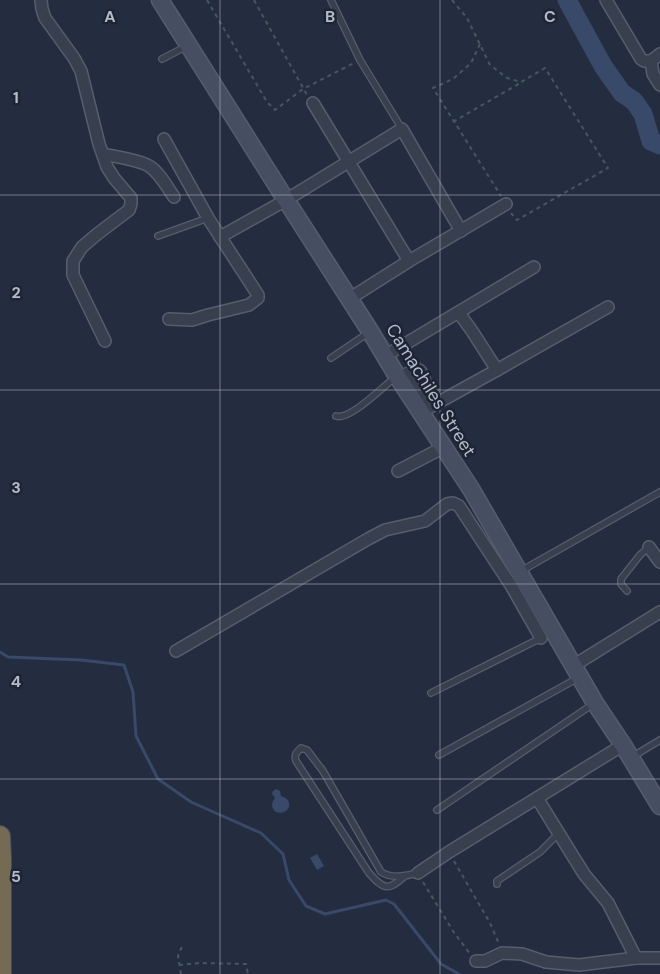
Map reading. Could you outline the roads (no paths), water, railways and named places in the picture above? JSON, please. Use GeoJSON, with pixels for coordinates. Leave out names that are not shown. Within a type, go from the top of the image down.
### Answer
{"type":"FeatureCollection","features":[{"type":"Feature","properties":{"kind":"highway"},"geometry":{"type":"LineString","coordinates":[[0,836],[0,974]]}},
{"type":"Feature","properties":{"kind":"street"},"geometry":{"type":"LineString","coordinates":[[41,0],[46,18],[81,71],[102,154],[114,178],[131,198],[129,210],[82,247],[74,261],[73,275],[105,340]]}},
{"type":"Feature","properties":{"kind":"street","name":"Camachiles Street"},"geometry":{"type":"LineString","coordinates":[[160,0],[385,356],[401,374],[423,406],[444,447],[471,489],[518,572],[547,635],[576,672],[660,806]]}},
{"type":"Feature","properties":{"kind":"street"},"geometry":{"type":"LineString","coordinates":[[606,0],[641,59],[644,62],[656,57]]}},
{"type":"Feature","properties":{"kind":"street"},"geometry":{"type":"LineString","coordinates":[[656,57],[653,74],[660,85]]}},
{"type":"Feature","properties":{"kind":"street"},"geometry":{"type":"LineString","coordinates":[[312,103],[409,261]]}},
{"type":"Feature","properties":{"kind":"street"},"geometry":{"type":"LineString","coordinates":[[220,237],[286,200],[402,129],[461,231]]}},
{"type":"Feature","properties":{"kind":"street"},"geometry":{"type":"LineString","coordinates":[[164,139],[208,218],[258,295],[258,298],[249,305],[208,314],[192,320],[169,319]]}},
{"type":"Feature","properties":{"kind":"street"},"geometry":{"type":"LineString","coordinates":[[102,154],[150,166],[174,197]]}},
{"type":"Feature","properties":{"kind":"street"},"geometry":{"type":"LineString","coordinates":[[349,299],[506,204]]}},
{"type":"Feature","properties":{"kind":"street"},"geometry":{"type":"LineString","coordinates":[[385,356],[534,267]]}},
{"type":"Feature","properties":{"kind":"street"},"geometry":{"type":"LineString","coordinates":[[423,406],[498,370],[608,307]]}},
{"type":"Feature","properties":{"kind":"street"},"geometry":{"type":"LineString","coordinates":[[459,312],[498,370]]}},
{"type":"Feature","properties":{"kind":"street"},"geometry":{"type":"LineString","coordinates":[[398,472],[444,447]]}},
{"type":"Feature","properties":{"kind":"street"},"geometry":{"type":"LineString","coordinates":[[176,651],[368,539],[385,530],[425,521],[447,504],[452,503],[459,506],[512,587],[547,635]]}},
{"type":"Feature","properties":{"kind":"street"},"geometry":{"type":"LineString","coordinates":[[649,547],[660,562]]}},
{"type":"Feature","properties":{"kind":"street"},"geometry":{"type":"LineString","coordinates":[[576,672],[660,612]]}},
{"type":"Feature","properties":{"kind":"street"},"geometry":{"type":"LineString","coordinates":[[418,873],[448,852],[537,798],[627,752]]}},
{"type":"Feature","properties":{"kind":"street"},"geometry":{"type":"LineString","coordinates":[[537,798],[584,874],[608,903],[636,958]]}},
{"type":"Feature","properties":{"kind":"street"},"geometry":{"type":"LineString","coordinates":[[476,961],[484,961],[502,952],[522,954],[546,962],[579,965],[636,958],[660,958]]}},
{"type":"Feature","properties":{"kind":"lane"},"geometry":{"type":"LineString","coordinates":[[331,0],[360,60],[402,129]]}},
{"type":"Feature","properties":{"kind":"lane"},"geometry":{"type":"LineString","coordinates":[[162,59],[189,45]]}},
{"type":"Feature","properties":{"kind":"lane"},"geometry":{"type":"LineString","coordinates":[[158,236],[208,218]]}},
{"type":"Feature","properties":{"kind":"lane"},"geometry":{"type":"LineString","coordinates":[[331,358],[370,331]]}},
{"type":"Feature","properties":{"kind":"lane"},"geometry":{"type":"LineString","coordinates":[[336,416],[343,416],[360,407],[401,374],[417,366],[420,366],[428,380]]}},
{"type":"Feature","properties":{"kind":"lane"},"geometry":{"type":"LineString","coordinates":[[423,406],[435,394],[434,389]]}},
{"type":"Feature","properties":{"kind":"lane"},"geometry":{"type":"LineString","coordinates":[[518,572],[660,492]]}},
{"type":"Feature","properties":{"kind":"lane"},"geometry":{"type":"LineString","coordinates":[[627,591],[621,584],[621,579],[640,555],[649,547]]}},
{"type":"Feature","properties":{"kind":"lane"},"geometry":{"type":"LineString","coordinates":[[431,693],[547,635]]}},
{"type":"Feature","properties":{"kind":"lane"},"geometry":{"type":"LineString","coordinates":[[439,755],[576,672]]}},
{"type":"Feature","properties":{"kind":"lane"},"geometry":{"type":"LineString","coordinates":[[437,810],[595,703]]}},
{"type":"Feature","properties":{"kind":"lane"},"geometry":{"type":"LineString","coordinates":[[627,752],[645,750],[660,740]]}},
{"type":"Feature","properties":{"kind":"lane"},"geometry":{"type":"LineString","coordinates":[[405,876],[396,884],[387,887],[376,880],[296,761],[294,757],[296,752],[301,748],[307,750],[322,771],[378,867],[385,875],[405,876],[418,873]]}},
{"type":"Feature","properties":{"kind":"lane"},"geometry":{"type":"LineString","coordinates":[[336,822],[348,815]]}},
{"type":"Feature","properties":{"kind":"lane"},"geometry":{"type":"LineString","coordinates":[[497,884],[497,882],[540,852],[559,833]]}},
{"type":"Feature","properties":{"kind":"lane"},"geometry":{"type":"LineString","coordinates":[[369,872],[378,867]]}},
{"type":"Feature","properties":{"kind":"water"},"geometry":{"type":"Polygon","coordinates":[[[276,789],[288,801],[289,807],[285,812],[276,812],[272,807],[275,798],[272,794],[276,789]]]}},
{"type":"Feature","properties":{"kind":"water"},"geometry":{"type":"Polygon","coordinates":[[[317,854],[324,866],[317,870],[310,858],[317,854]]]}},
{"type":"Feature","properties":{"kind":"waterway"},"geometry":{"type":"LineString","coordinates":[[567,0],[603,66],[622,93],[634,101],[643,114],[651,141],[660,145]]}},
{"type":"Feature","properties":{"kind":"waterway"},"geometry":{"type":"LineString","coordinates":[[0,652],[8,657],[81,660],[124,665],[133,692],[136,736],[158,779],[191,802],[261,833],[283,854],[289,880],[306,906],[325,914],[386,900],[394,904],[441,964],[459,974]]}}]}
